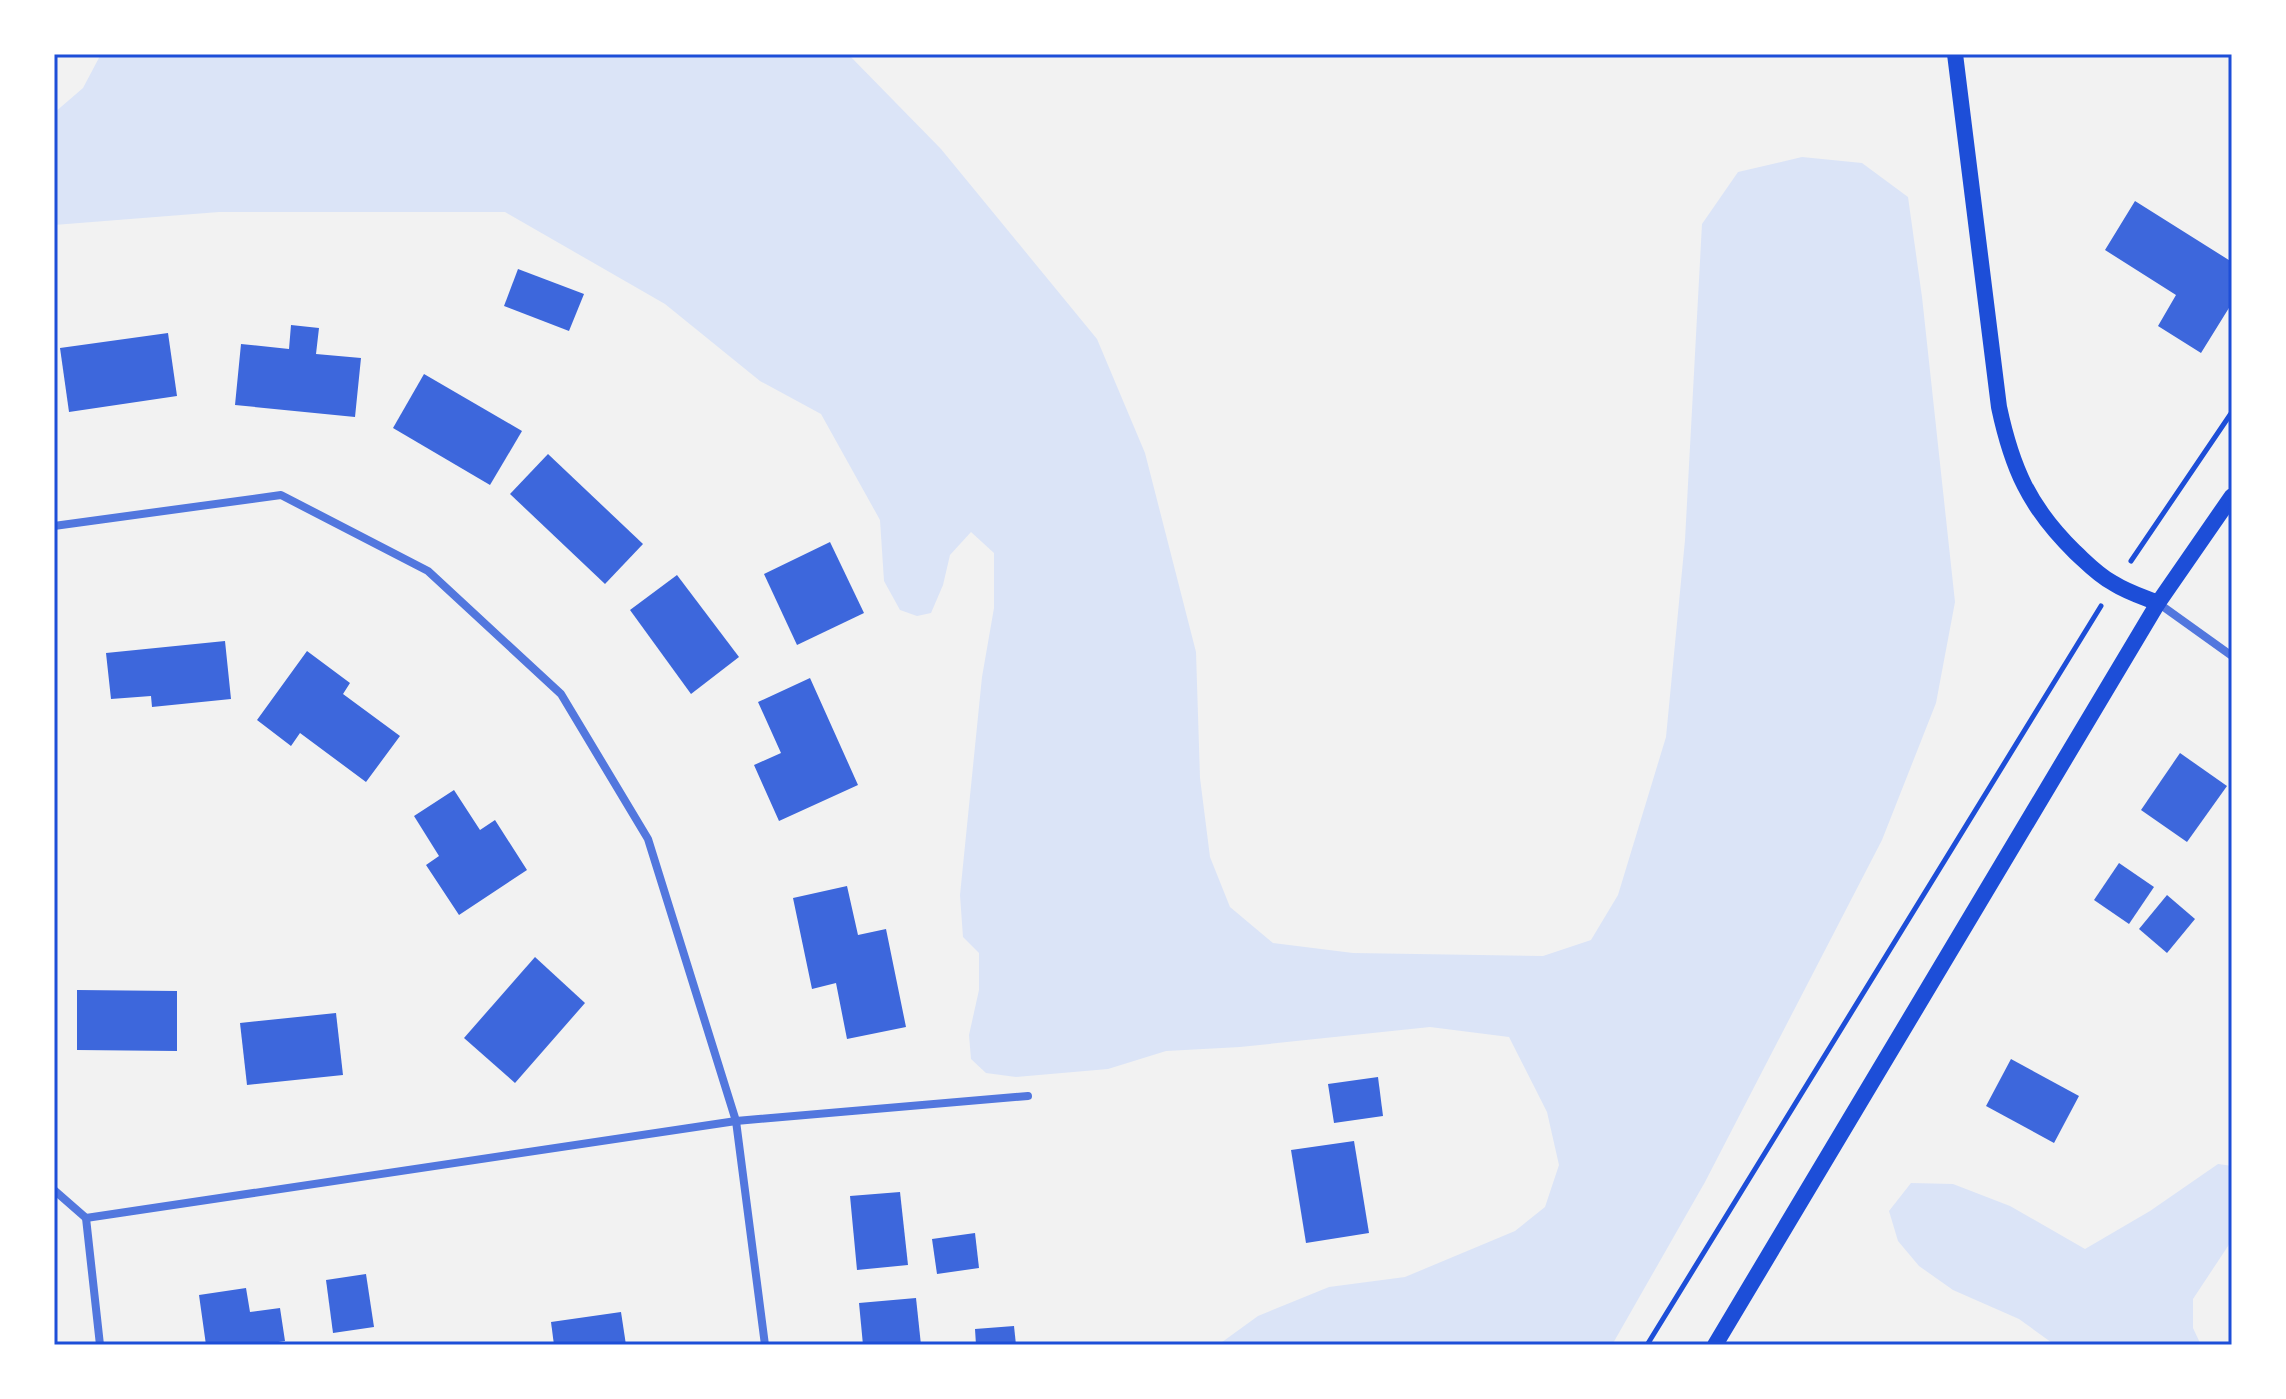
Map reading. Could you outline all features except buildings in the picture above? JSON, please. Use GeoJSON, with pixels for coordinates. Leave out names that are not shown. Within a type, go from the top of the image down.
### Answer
{"type":"FeatureCollection","features":[{"type":"Feature","properties":{"kind":"main road"},"geometry":{"type":"LineString","coordinates":[[1955,54],[1999,407],[2018,476],[2033,505],[2096,572],[2115,585],[2158,603]]}},
{"type":"Feature","properties":{"kind":"main road"},"geometry":{"type":"LineString","coordinates":[[1715,1345],[2158,603],[2232,496]]}},
{"type":"Feature","properties":{"kind":"street"},"geometry":{"type":"LineString","coordinates":[[54,526],[281,495],[428,571],[561,694],[648,839],[736,1121],[765,1345]]}},
{"type":"Feature","properties":{"kind":"street"},"geometry":{"type":"LineString","coordinates":[[2158,603],[2232,656]]}},
{"type":"Feature","properties":{"kind":"street"},"geometry":{"type":"LineString","coordinates":[[86,1218],[736,1121],[1028,1096]]}},
{"type":"Feature","properties":{"kind":"street"},"geometry":{"type":"LineString","coordinates":[[54,1190],[86,1218],[100,1345]]}},
{"type":"Feature","properties":{"kind":"path"},"geometry":{"type":"LineString","coordinates":[[1647,1345],[2115,585],[2232,412]]}},
{"type":"Feature","properties":{"kind":"shaded area"},"geometry":{"type":"Polygon","coordinates":[[[101,54],[848,54],[941,149],[1097,339],[1145,453],[1196,652],[1200,778],[1210,857],[1230,907],[1273,943],[1353,953],[1543,956],[1591,940],[1618,895],[1666,737],[1685,540],[1702,224],[1738,172],[1802,157],[1862,163],[1908,197],[1955,602],[1936,703],[1882,840],[1705,1182],[1612,1345],[1218,1345],[1258,1316],[1329,1287],[1405,1277],[1515,1231],[1545,1207],[1559,1165],[1547,1112],[1509,1037],[1430,1027],[1240,1047],[1166,1051],[1108,1069],[1016,1077],[986,1073],[971,1059],[969,1035],[979,990],[979,953],[963,937],[960,895],[982,677],[994,608],[994,553],[971,532],[950,555],[943,585],[931,613],[917,616],[900,610],[884,581],[880,520],[821,414],[760,381],[665,304],[505,212],[219,212],[54,225],[54,113],[83,88],[101,54]]]}},
{"type":"Feature","properties":{"kind":"shaded area"},"geometry":{"type":"Polygon","coordinates":[[[2218,1164],[2232,1166],[2232,1240],[2193,1299],[2193,1328],[2201,1345],[2055,1345],[2019,1319],[1953,1290],[1919,1266],[1898,1241],[1889,1211],[1911,1183],[1953,1184],[2010,1206],[2085,1249],[2150,1211],[2218,1164]]]}}]}
